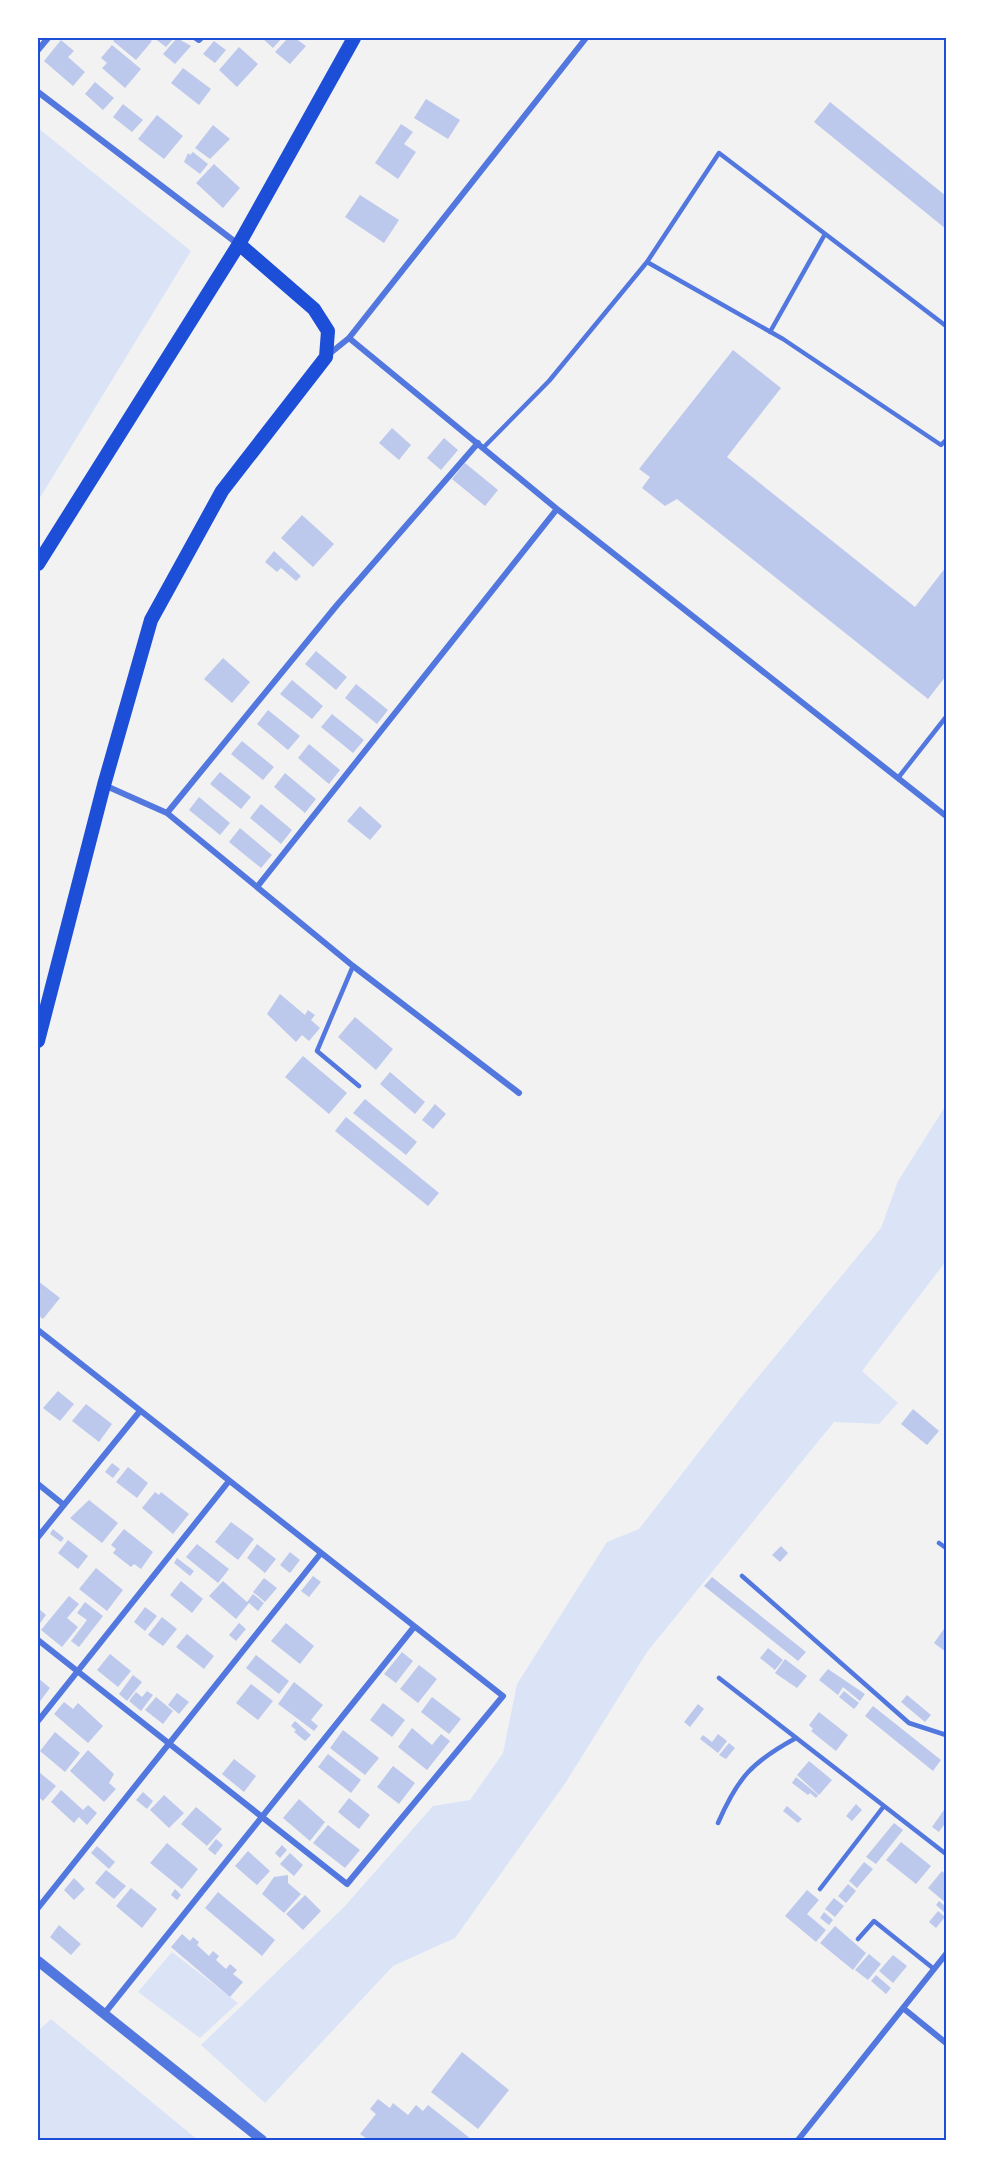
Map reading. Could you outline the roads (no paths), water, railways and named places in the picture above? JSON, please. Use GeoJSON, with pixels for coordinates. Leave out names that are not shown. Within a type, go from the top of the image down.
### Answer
{"type":"FeatureCollection","features":[{"type":"Feature","properties":{"kind":"main road"},"geometry":{"type":"LineString","coordinates":[[38,564],[239,244],[354,38]]}},
{"type":"Feature","properties":{"kind":"main road"},"geometry":{"type":"LineString","coordinates":[[38,1041],[104,785],[151,620],[222,491],[326,357],[327,331],[314,309],[239,244]]}},
{"type":"Feature","properties":{"kind":"street"},"geometry":{"type":"LineString","coordinates":[[38,50],[48,38]]}},
{"type":"Feature","properties":{"kind":"street"},"geometry":{"type":"LineString","coordinates":[[196,38],[199,40],[201,38]]}},
{"type":"Feature","properties":{"kind":"street"},"geometry":{"type":"LineString","coordinates":[[326,357],[350,338],[586,38]]}},
{"type":"Feature","properties":{"kind":"street"},"geometry":{"type":"LineString","coordinates":[[38,92],[239,244]]}},
{"type":"Feature","properties":{"kind":"street"},"geometry":{"type":"LineString","coordinates":[[350,338],[557,509],[946,816]]}},
{"type":"Feature","properties":{"kind":"street"},"geometry":{"type":"LineString","coordinates":[[167,813],[337,605],[481,445]]}},
{"type":"Feature","properties":{"kind":"street"},"geometry":{"type":"LineString","coordinates":[[257,887],[557,509]]}},
{"type":"Feature","properties":{"kind":"street"},"geometry":{"type":"LineString","coordinates":[[104,785],[167,813],[353,966],[519,1093]]}},
{"type":"Feature","properties":{"kind":"street"},"geometry":{"type":"LineString","coordinates":[[38,1330],[503,1696],[347,1884],[38,1640]]}},
{"type":"Feature","properties":{"kind":"street"},"geometry":{"type":"LineString","coordinates":[[38,1537],[140,1411]]}},
{"type":"Feature","properties":{"kind":"street"},"geometry":{"type":"LineString","coordinates":[[38,1721],[229,1481]]}},
{"type":"Feature","properties":{"kind":"street"},"geometry":{"type":"LineString","coordinates":[[38,1484],[64,1505]]}},
{"type":"Feature","properties":{"kind":"street"},"geometry":{"type":"LineString","coordinates":[[38,1908],[321,1553]]}},
{"type":"Feature","properties":{"kind":"street"},"geometry":{"type":"LineString","coordinates":[[104,2014],[414,1627]]}},
{"type":"Feature","properties":{"kind":"street"},"geometry":{"type":"LineString","coordinates":[[798,2140],[946,1954]]}},
{"type":"Feature","properties":{"kind":"street"},"geometry":{"type":"LineString","coordinates":[[38,1961],[262,2140]]}},
{"type":"Feature","properties":{"kind":"street"},"geometry":{"type":"LineString","coordinates":[[903,2008],[946,2043]]}},
{"type":"Feature","properties":{"kind":"lane"},"geometry":{"type":"LineString","coordinates":[[481,445],[549,381],[648,262],[719,153],[946,326]]}},
{"type":"Feature","properties":{"kind":"lane"},"geometry":{"type":"LineString","coordinates":[[770,332],[825,234]]}},
{"type":"Feature","properties":{"kind":"lane"},"geometry":{"type":"LineString","coordinates":[[648,262],[770,332],[941,445],[946,440]]}},
{"type":"Feature","properties":{"kind":"lane"},"geometry":{"type":"LineString","coordinates":[[898,778],[946,717]]}},
{"type":"Feature","properties":{"kind":"lane"},"geometry":{"type":"LineString","coordinates":[[353,966],[317,1051],[359,1086]]}},
{"type":"Feature","properties":{"kind":"lane"},"geometry":{"type":"LineString","coordinates":[[939,1543],[946,1548]]}},
{"type":"Feature","properties":{"kind":"lane"},"geometry":{"type":"LineString","coordinates":[[742,1576],[909,1723],[946,1735]]}},
{"type":"Feature","properties":{"kind":"lane"},"geometry":{"type":"LineString","coordinates":[[719,1678],[946,1854]]}},
{"type":"Feature","properties":{"kind":"lane"},"geometry":{"type":"LineString","coordinates":[[718,1823],[732,1791],[760,1758],[796,1738]]}},
{"type":"Feature","properties":{"kind":"lane"},"geometry":{"type":"LineString","coordinates":[[820,1889],[884,1806]]}},
{"type":"Feature","properties":{"kind":"lane"},"geometry":{"type":"LineString","coordinates":[[858,1939],[874,1921],[934,1970]]}}]}
